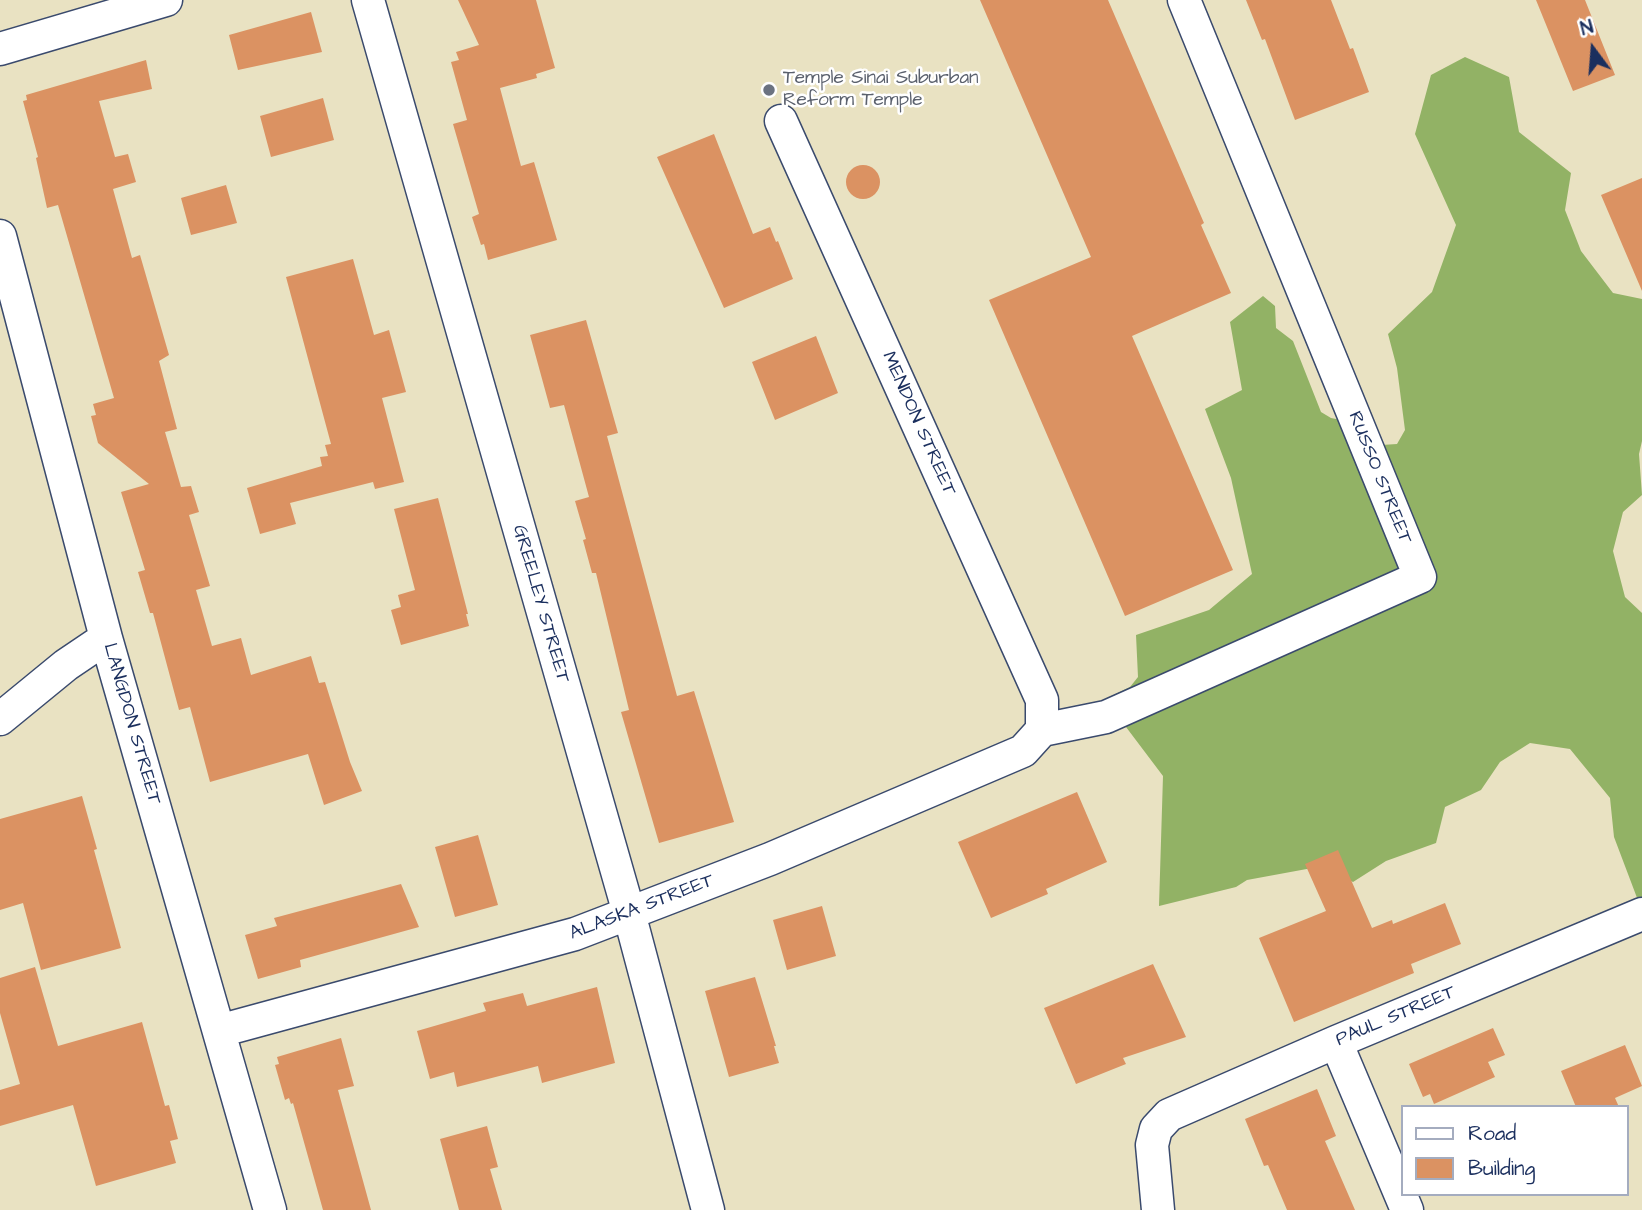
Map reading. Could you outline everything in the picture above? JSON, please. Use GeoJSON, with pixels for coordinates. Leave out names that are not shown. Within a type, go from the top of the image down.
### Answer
{"type":"FeatureCollection","features":[{"type":"Feature","properties":{"kind":"street"},"geometry":{"type":"LineString","coordinates":[[0,49],[166,0]]}},
{"type":"Feature","properties":{"kind":"street","name":"GREELEY STREET"},"geometry":{"type":"LineString","coordinates":[[368,0],[629,913],[708,1210]]}},
{"type":"Feature","properties":{"kind":"street","name":"RUSSO STREET"},"geometry":{"type":"LineString","coordinates":[[1042,730],[1106,717],[1420,577],[1184,0]]}},
{"type":"Feature","properties":{"kind":"street","name":"MENDON STREET"},"geometry":{"type":"LineString","coordinates":[[781,121],[1042,700],[1042,730]]}},
{"type":"Feature","properties":{"kind":"street","name":"LANGDON STREET"},"geometry":{"type":"LineString","coordinates":[[0,236],[6,279],[270,1210]]}},
{"type":"Feature","properties":{"kind":"street"},"geometry":{"type":"LineString","coordinates":[[0,719],[66,665],[106,638]]}},
{"type":"Feature","properties":{"kind":"street","name":"ALASKA STREET"},"geometry":{"type":"LineString","coordinates":[[219,1031],[575,934],[770,859],[1023,751],[1042,730]]}},
{"type":"Feature","properties":{"kind":"street","name":"PAUL STREET"},"geometry":{"type":"LineString","coordinates":[[1158,1210],[1152,1158],[1156,1129],[1169,1115],[1642,914]]}},
{"type":"Feature","properties":{"kind":"street"},"geometry":{"type":"LineString","coordinates":[[1336,1042],[1400,1193]]}},
{"type":"Feature","properties":{"kind":"green space"},"geometry":{"type":"Polygon","coordinates":[[[1465,57],[1509,77],[1519,132],[1571,173],[1565,210],[1581,251],[1613,293],[1642,299],[1642,441],[1639,454],[1642,495],[1623,512],[1613,551],[1625,597],[1642,613],[1642,911],[1614,837],[1610,798],[1570,749],[1530,743],[1500,762],[1481,790],[1445,807],[1436,843],[1386,861],[1353,882],[1323,866],[1247,880],[1236,887],[1159,906],[1163,776],[1126,727],[1089,707],[1130,687],[1138,677],[1136,635],[1209,610],[1252,574],[1231,478],[1205,409],[1242,390],[1230,322],[1263,296],[1275,306],[1276,328],[1293,341],[1321,412],[1331,418],[1351,422],[1366,446],[1397,444],[1405,430],[1397,368],[1388,334],[1432,292],[1456,225],[1415,134],[1431,75],[1465,57]]]}},
{"type":"Feature","properties":{"kind":"building"},"geometry":{"type":"Polygon","coordinates":[[[458,0],[536,0],[555,68],[536,74],[537,78],[500,88],[521,166],[534,162],[557,240],[488,260],[472,217],[479,214],[453,124],[467,120],[451,62],[459,60],[456,52],[479,45],[458,0]]]}},
{"type":"Feature","properties":{"kind":"building"},"geometry":{"type":"Polygon","coordinates":[[[980,0],[1108,0],[1204,223],[1201,225],[1231,293],[1132,336],[1233,570],[1125,616],[989,300],[1091,257],[980,0]]]}},
{"type":"Feature","properties":{"kind":"building"},"geometry":{"type":"Polygon","coordinates":[[[1246,0],[1331,0],[1369,92],[1295,120],[1265,39],[1262,40],[1246,0]]]}},
{"type":"Feature","properties":{"kind":"building"},"geometry":{"type":"Polygon","coordinates":[[[1536,0],[1585,0],[1615,75],[1573,91],[1536,0]]]}},
{"type":"Feature","properties":{"kind":"building"},"geometry":{"type":"Polygon","coordinates":[[[311,12],[322,52],[238,70],[229,35],[311,12]]]}},
{"type":"Feature","properties":{"kind":"building"},"geometry":{"type":"Polygon","coordinates":[[[146,60],[152,89],[99,101],[115,157],[128,154],[136,182],[113,189],[132,258],[140,255],[169,355],[159,361],[177,429],[165,432],[181,487],[191,486],[199,512],[189,515],[210,586],[196,590],[212,646],[241,638],[251,675],[311,656],[319,683],[325,682],[362,791],[324,805],[308,754],[210,782],[190,707],[179,710],[153,613],[150,613],[138,572],[145,570],[121,492],[149,484],[98,443],[91,416],[96,415],[93,404],[114,398],[58,205],[47,208],[36,158],[38,157],[23,101],[27,100],[26,95],[146,60]]]}},
{"type":"Feature","properties":{"kind":"building"},"geometry":{"type":"Polygon","coordinates":[[[323,98],[334,140],[271,157],[260,116],[323,98]]]}},
{"type":"Feature","properties":{"kind":"building"},"geometry":{"type":"Polygon","coordinates":[[[714,134],[753,234],[770,227],[793,279],[724,308],[657,157],[714,134]]]}},
{"type":"Feature","properties":{"kind":"building"},"geometry":{"type":"Polygon","coordinates":[[[863,165],[875,170],[880,182],[875,194],[863,199],[851,194],[846,182],[851,170],[863,165]]]}},
{"type":"Feature","properties":{"kind":"building"},"geometry":{"type":"Polygon","coordinates":[[[1642,178],[1642,291],[1601,195],[1642,178]]]}},
{"type":"Feature","properties":{"kind":"building"},"geometry":{"type":"Polygon","coordinates":[[[226,185],[237,223],[191,235],[181,198],[226,185]]]}},
{"type":"Feature","properties":{"kind":"building"},"geometry":{"type":"Polygon","coordinates":[[[353,259],[374,335],[389,330],[406,392],[382,398],[404,482],[375,489],[373,482],[290,503],[296,524],[260,534],[247,488],[322,466],[320,457],[328,456],[325,445],[331,444],[286,277],[353,259]]]}},
{"type":"Feature","properties":{"kind":"building"},"geometry":{"type":"Polygon","coordinates":[[[586,320],[618,433],[607,436],[677,696],[694,691],[734,822],[659,843],[621,712],[629,710],[596,573],[592,573],[575,501],[589,497],[564,405],[550,408],[530,335],[586,320]]]}},
{"type":"Feature","properties":{"kind":"building"},"geometry":{"type":"Polygon","coordinates":[[[816,336],[838,393],[775,420],[752,362],[816,336]]]}},
{"type":"Feature","properties":{"kind":"building"},"geometry":{"type":"Polygon","coordinates":[[[438,498],[469,626],[401,645],[391,610],[401,607],[398,595],[415,590],[394,509],[438,498]]]}},
{"type":"Feature","properties":{"kind":"building"},"geometry":{"type":"Polygon","coordinates":[[[1077,792],[1107,862],[1046,889],[1048,894],[991,918],[958,842],[1077,792]]]}},
{"type":"Feature","properties":{"kind":"building"},"geometry":{"type":"Polygon","coordinates":[[[82,796],[121,948],[41,970],[23,903],[0,910],[0,819],[82,796]]]}},
{"type":"Feature","properties":{"kind":"building"},"geometry":{"type":"Polygon","coordinates":[[[478,835],[498,905],[455,917],[435,847],[478,835]]]}},
{"type":"Feature","properties":{"kind":"building"},"geometry":{"type":"Polygon","coordinates":[[[1338,850],[1372,928],[1392,920],[1393,924],[1445,903],[1461,944],[1411,964],[1414,973],[1294,1022],[1259,938],[1326,911],[1305,864],[1338,850]]]}},
{"type":"Feature","properties":{"kind":"building"},"geometry":{"type":"Polygon","coordinates":[[[401,884],[419,927],[300,960],[301,967],[258,979],[245,935],[277,926],[274,918],[401,884]]]}},
{"type":"Feature","properties":{"kind":"building"},"geometry":{"type":"Polygon","coordinates":[[[822,906],[836,956],[787,970],[773,920],[822,906]]]}},
{"type":"Feature","properties":{"kind":"building"},"geometry":{"type":"Polygon","coordinates":[[[1153,964],[1186,1037],[1123,1058],[1126,1064],[1076,1084],[1044,1008],[1153,964]]]}},
{"type":"Feature","properties":{"kind":"building"},"geometry":{"type":"Polygon","coordinates":[[[35,967],[58,1046],[142,1022],[165,1106],[169,1105],[178,1139],[170,1141],[176,1163],[96,1186],[73,1105],[0,1126],[0,1090],[20,1084],[0,1013],[0,978],[35,967]]]}},
{"type":"Feature","properties":{"kind":"building"},"geometry":{"type":"Polygon","coordinates":[[[755,977],[779,1063],[729,1077],[705,991],[755,977]]]}},
{"type":"Feature","properties":{"kind":"building"},"geometry":{"type":"Polygon","coordinates":[[[597,987],[615,1063],[542,1083],[538,1066],[457,1087],[454,1072],[430,1079],[417,1031],[486,1011],[483,1003],[523,993],[527,1006],[597,987]]]}},
{"type":"Feature","properties":{"kind":"building"},"geometry":{"type":"Polygon","coordinates":[[[1493,1028],[1505,1055],[1488,1062],[1495,1077],[1434,1104],[1430,1094],[1423,1097],[1409,1064],[1493,1028]]]}},
{"type":"Feature","properties":{"kind":"building"},"geometry":{"type":"Polygon","coordinates":[[[341,1038],[354,1086],[338,1090],[371,1210],[323,1210],[293,1103],[291,1104],[289,1098],[285,1100],[275,1065],[279,1064],[277,1057],[341,1038]]]}},
{"type":"Feature","properties":{"kind":"building"},"geometry":{"type":"Polygon","coordinates":[[[1625,1045],[1642,1086],[1615,1098],[1618,1105],[1575,1105],[1561,1071],[1625,1045]]]}},
{"type":"Feature","properties":{"kind":"building"},"geometry":{"type":"Polygon","coordinates":[[[1317,1089],[1336,1136],[1325,1141],[1355,1210],[1287,1210],[1268,1165],[1264,1166],[1245,1119],[1317,1089]]]}},
{"type":"Feature","properties":{"kind":"building"},"geometry":{"type":"Polygon","coordinates":[[[487,1126],[498,1167],[490,1169],[502,1210],[459,1210],[440,1139],[487,1126]]]}},
{"type":"Feature","properties":{"kind":"place","name":"Temple Sinai Suburban Reform Temple"},"geometry":{"type":"Point","coordinates":[769,90]}}]}
